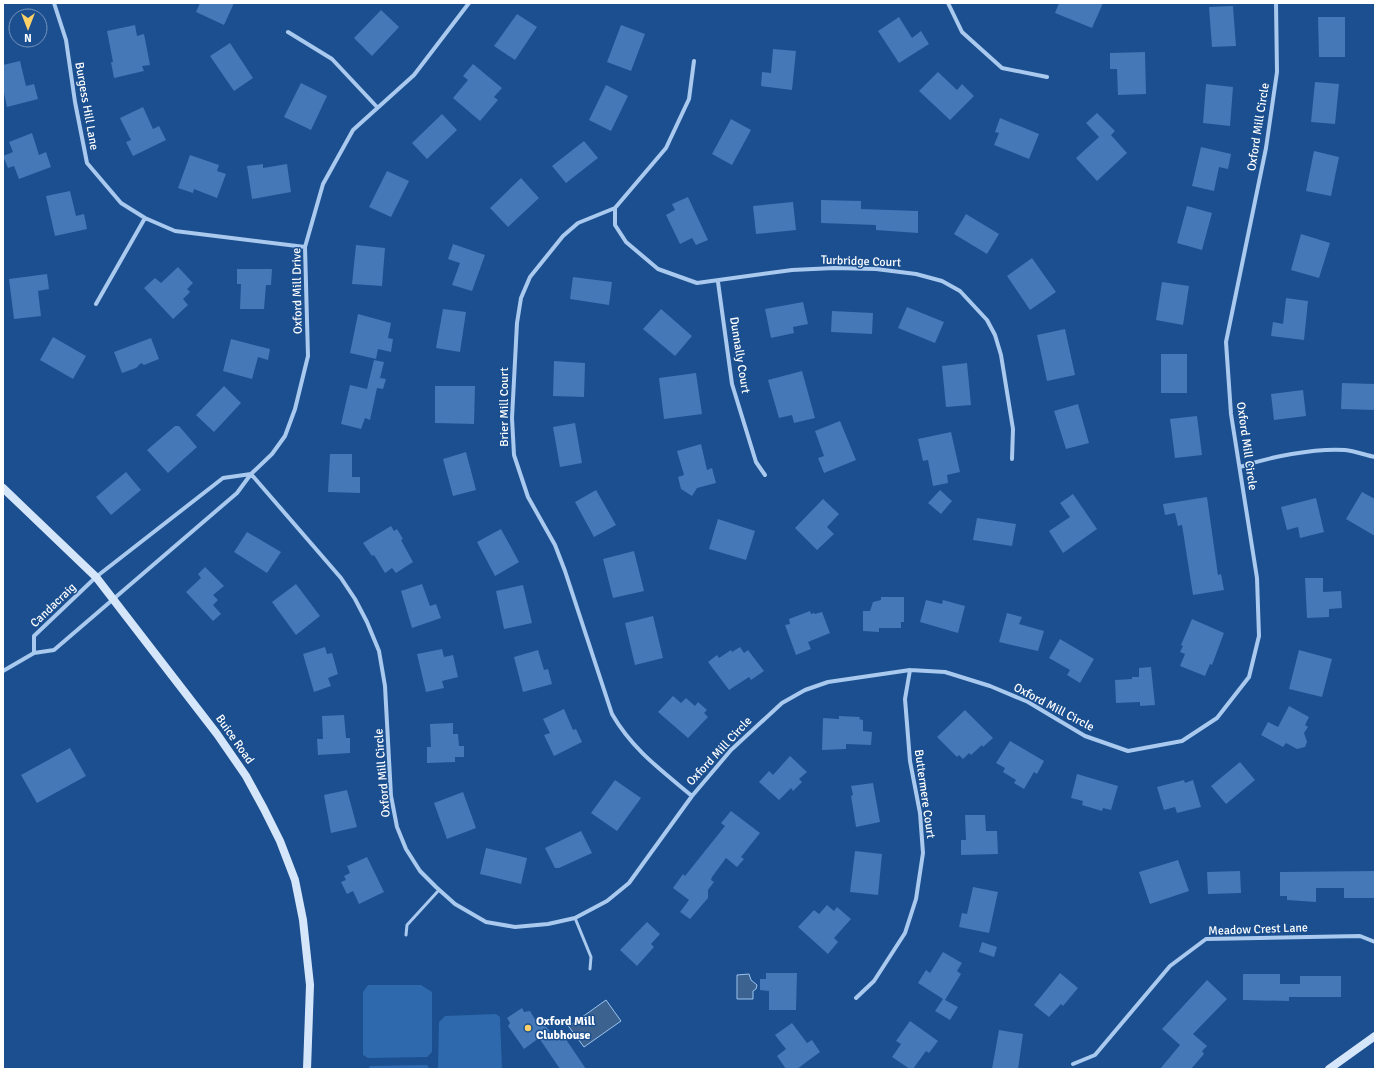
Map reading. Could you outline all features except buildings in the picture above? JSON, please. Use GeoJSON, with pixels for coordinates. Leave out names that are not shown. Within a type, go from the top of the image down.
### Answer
{"type":"FeatureCollection","features":[{"type":"Feature","properties":{"kind":"street","name":"Burgess Hill Lane"},"geometry":{"type":"LineString","coordinates":[[54,3],[66,40],[75,102],[87,163],[122,203],[145,218],[175,231],[305,247]]}},
{"type":"Feature","properties":{"kind":"street","name":"Oxford Mill Drive"},"geometry":{"type":"LineString","coordinates":[[113,598],[237,493],[251,474],[272,454],[285,436],[295,409],[308,356],[305,247],[323,184],[353,130],[414,75],[469,3]]}},
{"type":"Feature","properties":{"kind":"street"},"geometry":{"type":"LineString","coordinates":[[948,3],[962,32],[1002,68],[1048,77]]}},
{"type":"Feature","properties":{"kind":"street","name":"Oxford Mill Circle"},"geometry":{"type":"LineString","coordinates":[[251,474],[341,578],[367,622],[379,651],[385,686],[391,796],[397,826],[406,849],[420,870],[439,890],[455,904],[486,922],[515,927],[548,924],[575,918],[608,901],[629,883],[692,796],[731,750],[782,703],[805,690],[828,682],[910,670],[945,672],[990,686],[1028,702],[1085,736],[1128,751],[1182,741],[1217,718],[1249,677],[1260,636],[1257,578],[1231,414],[1226,342],[1266,148],[1277,72],[1276,3]]}},
{"type":"Feature","properties":{"kind":"street"},"geometry":{"type":"LineString","coordinates":[[288,32],[332,59],[377,107]]}},
{"type":"Feature","properties":{"kind":"street","name":"Brier Mill Court"},"geometry":{"type":"LineString","coordinates":[[692,796],[635,747],[621,730],[612,714],[602,690],[565,571],[555,545],[528,497],[514,455],[512,418],[517,323],[521,298],[530,277],[563,236],[578,223],[615,208],[666,148],[689,99],[694,61]]}},
{"type":"Feature","properties":{"kind":"street","name":"Turbridge Court"},"geometry":{"type":"LineString","coordinates":[[615,208],[615,225],[626,242],[658,269],[697,283],[718,282],[792,270],[834,268],[876,269],[916,274],[942,281],[960,292],[987,320],[995,335],[1001,355],[1012,429],[1012,459]]}},
{"type":"Feature","properties":{"kind":"street"},"geometry":{"type":"LineString","coordinates":[[96,304],[145,218]]}},
{"type":"Feature","properties":{"kind":"street","name":"Dunnally Court"},"geometry":{"type":"LineString","coordinates":[[718,282],[732,384],[756,462],[765,475]]}},
{"type":"Feature","properties":{"kind":"street"},"geometry":{"type":"LineString","coordinates":[[1240,467],[1256,462],[1300,453],[1345,450],[1375,457]]}},
{"type":"Feature","properties":{"kind":"street"},"geometry":{"type":"LineString","coordinates":[[96,577],[223,478],[251,474]]}},
{"type":"Feature","properties":{"kind":"street","name":"Buice Road"},"geometry":{"type":"LineString","coordinates":[[3,488],[96,577],[226,746],[246,776],[280,841],[294,880],[303,920],[310,985],[307,1069]]}},
{"type":"Feature","properties":{"kind":"street","name":"Candacraig"},"geometry":{"type":"LineString","coordinates":[[34,653],[34,636],[96,577]]}},
{"type":"Feature","properties":{"kind":"street"},"geometry":{"type":"LineString","coordinates":[[3,671],[34,653],[54,650],[113,598]]}},
{"type":"Feature","properties":{"kind":"street","name":"Buttermere Court"},"geometry":{"type":"LineString","coordinates":[[856,998],[874,981],[905,933],[916,899],[923,853],[920,814],[910,761],[905,699],[910,670]]}},
{"type":"Feature","properties":{"kind":"street","name":"Meadow Crest Lane"},"geometry":{"type":"LineString","coordinates":[[1073,1064],[1095,1055],[1170,966],[1206,939],[1360,936],[1375,942]]}},
{"type":"Feature","properties":{"kind":"street"},"geometry":{"type":"LineString","coordinates":[[1328,1069],[1375,1036]]}},
{"type":"Feature","properties":{"kind":"lane"},"geometry":{"type":"LineString","coordinates":[[406,935],[407,925],[439,890]]}},
{"type":"Feature","properties":{"kind":"lane"},"geometry":{"type":"LineString","coordinates":[[575,918],[591,956],[590,969]]}},
{"type":"Feature","properties":{"kind":"shaded area"},"geometry":{"type":"Polygon","coordinates":[[[749,974],[751,980],[757,985],[756,989],[753,991],[753,999],[737,999],[737,975],[749,974]]]}},
{"type":"Feature","properties":{"kind":"shaded area"},"geometry":{"type":"Polygon","coordinates":[[[368,985],[421,985],[432,992],[432,1052],[427,1057],[368,1058],[363,1055],[363,992],[368,985]]]}},
{"type":"Feature","properties":{"kind":"shaded area"},"geometry":{"type":"Polygon","coordinates":[[[606,1000],[621,1021],[584,1047],[566,1023],[568,1021],[571,1025],[606,1000]]]}},
{"type":"Feature","properties":{"kind":"shaded area"},"geometry":{"type":"Polygon","coordinates":[[[496,1014],[500,1017],[502,1069],[438,1069],[439,1022],[445,1016],[496,1014]]]}},
{"type":"Feature","properties":{"kind":"shaded area"},"geometry":{"type":"Polygon","coordinates":[[[427,1065],[430,1069],[368,1069],[370,1066],[427,1065]]]}},
{"type":"Feature","properties":{"kind":"place","name":"Oxford Mill Clubhouse"},"geometry":{"type":"Point","coordinates":[528,1028]}}]}
